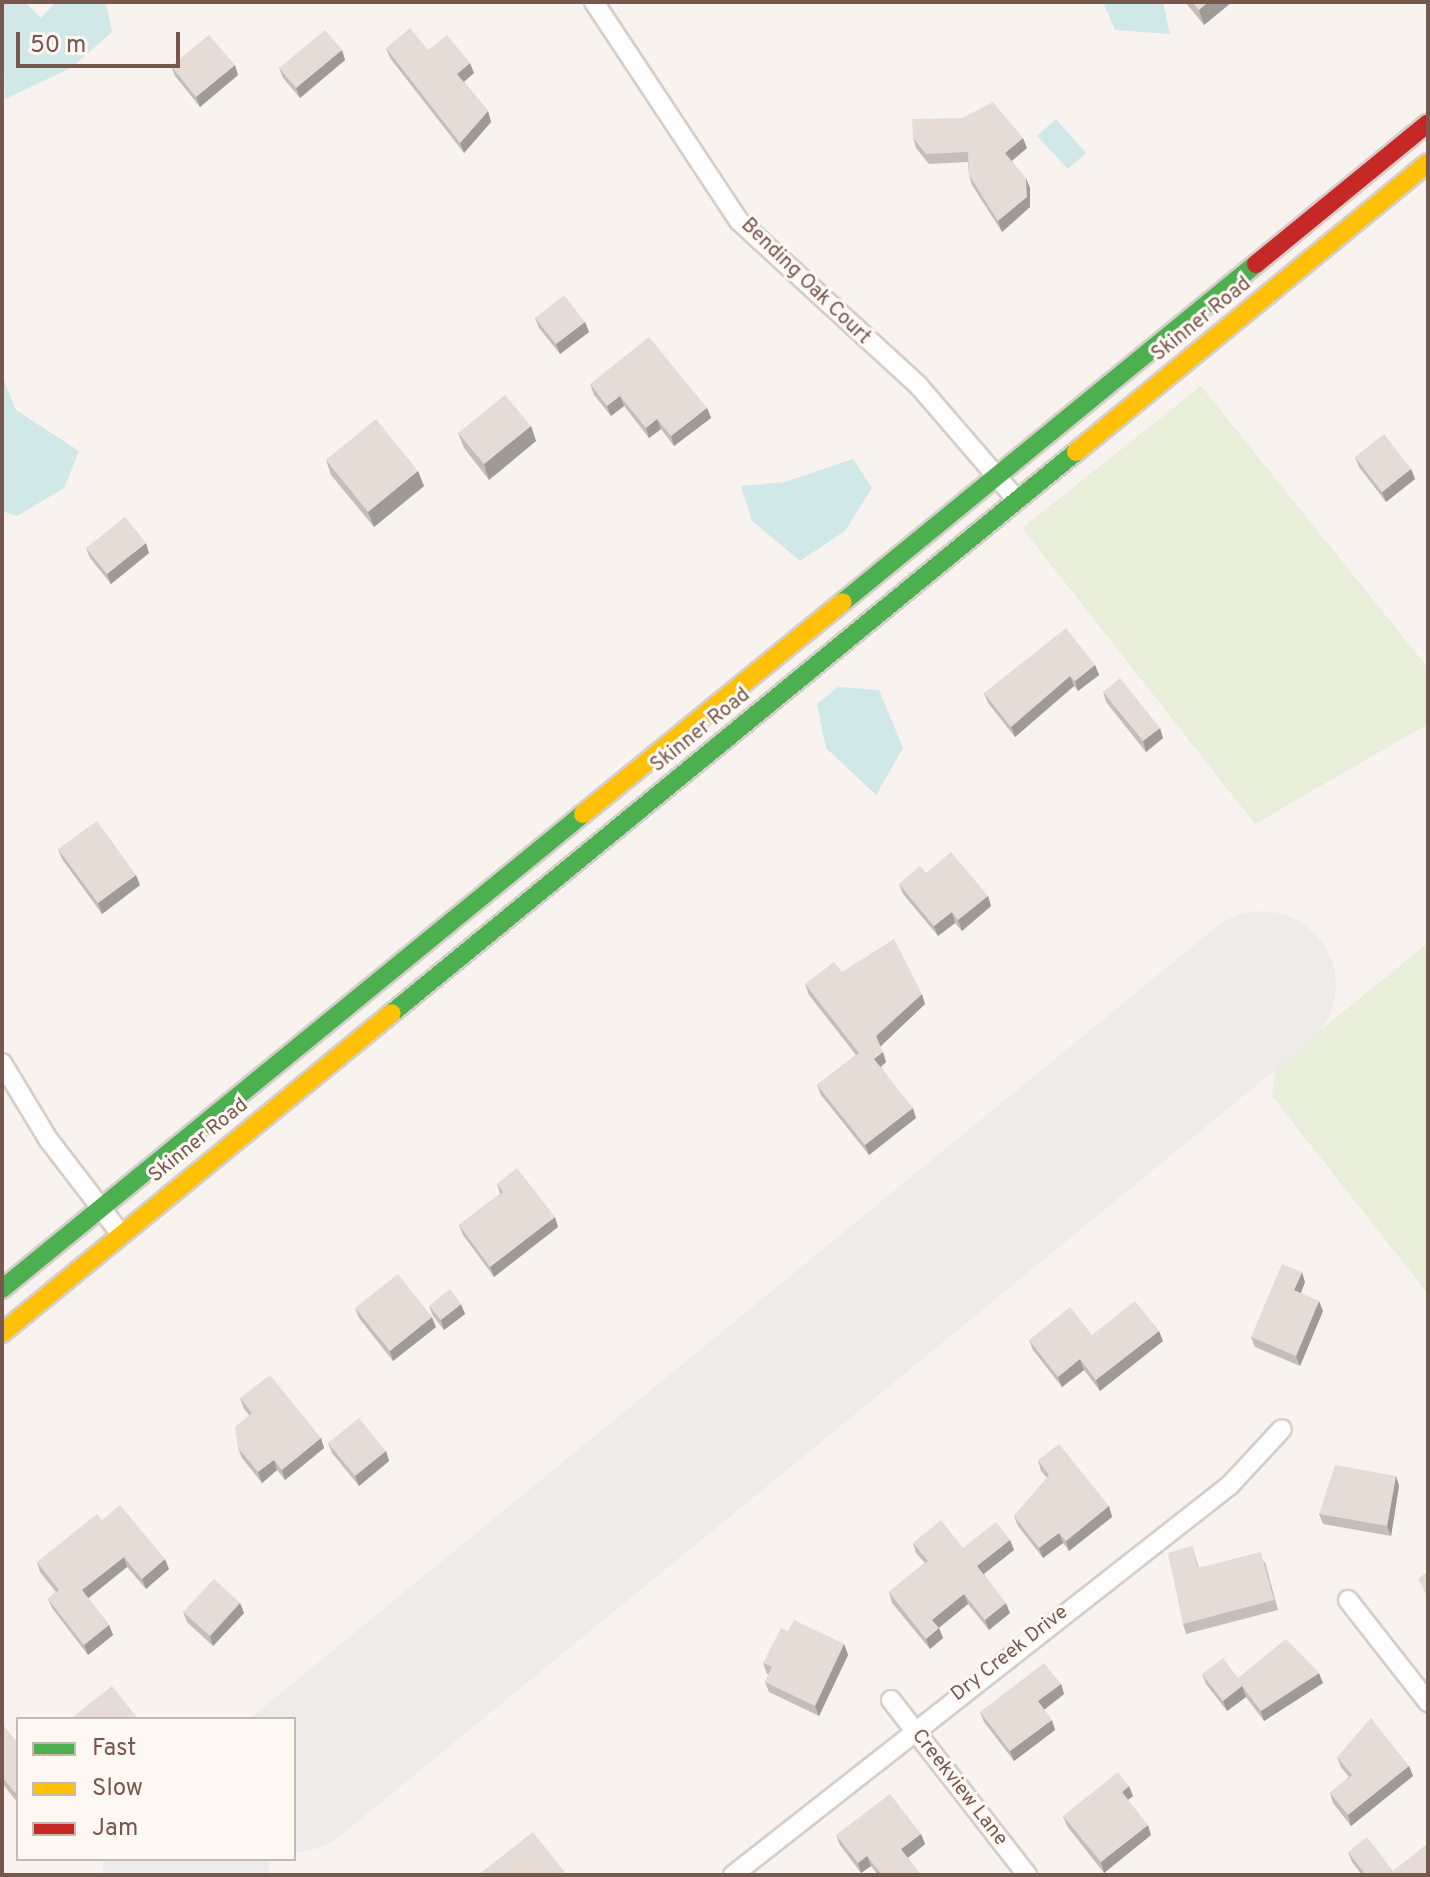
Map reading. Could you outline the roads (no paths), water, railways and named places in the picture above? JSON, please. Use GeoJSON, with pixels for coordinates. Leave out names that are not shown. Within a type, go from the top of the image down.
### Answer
{"type":"FeatureCollection","features":[{"type":"Feature","properties":{"kind":"street","name":"Bending Oak Court"},"geometry":{"type":"LineString","coordinates":[[594,2],[739,221],[918,385],[1017,500]]}},
{"type":"Feature","properties":{"kind":"street","name":"Skinner Road"},"geometry":{"type":"LineString","coordinates":[[2,1289],[1428,123]]}},
{"type":"Feature","properties":{"kind":"street","name":"Skinner Road"},"geometry":{"type":"LineString","coordinates":[[2,1333],[1428,163]]}},
{"type":"Feature","properties":{"kind":"street"},"geometry":{"type":"LineString","coordinates":[[2,1063],[121,1234]]}},
{"type":"Feature","properties":{"kind":"street","name":"Dry Creek Drive"},"geometry":{"type":"LineString","coordinates":[[733,1875],[913,1728],[1230,1485],[1282,1429]]}},
{"type":"Feature","properties":{"kind":"street"},"geometry":{"type":"LineString","coordinates":[[1348,1600],[1428,1702]]}},
{"type":"Feature","properties":{"kind":"street","name":"Creekview Lane"},"geometry":{"type":"LineString","coordinates":[[891,1700],[1027,1875]]}}]}
